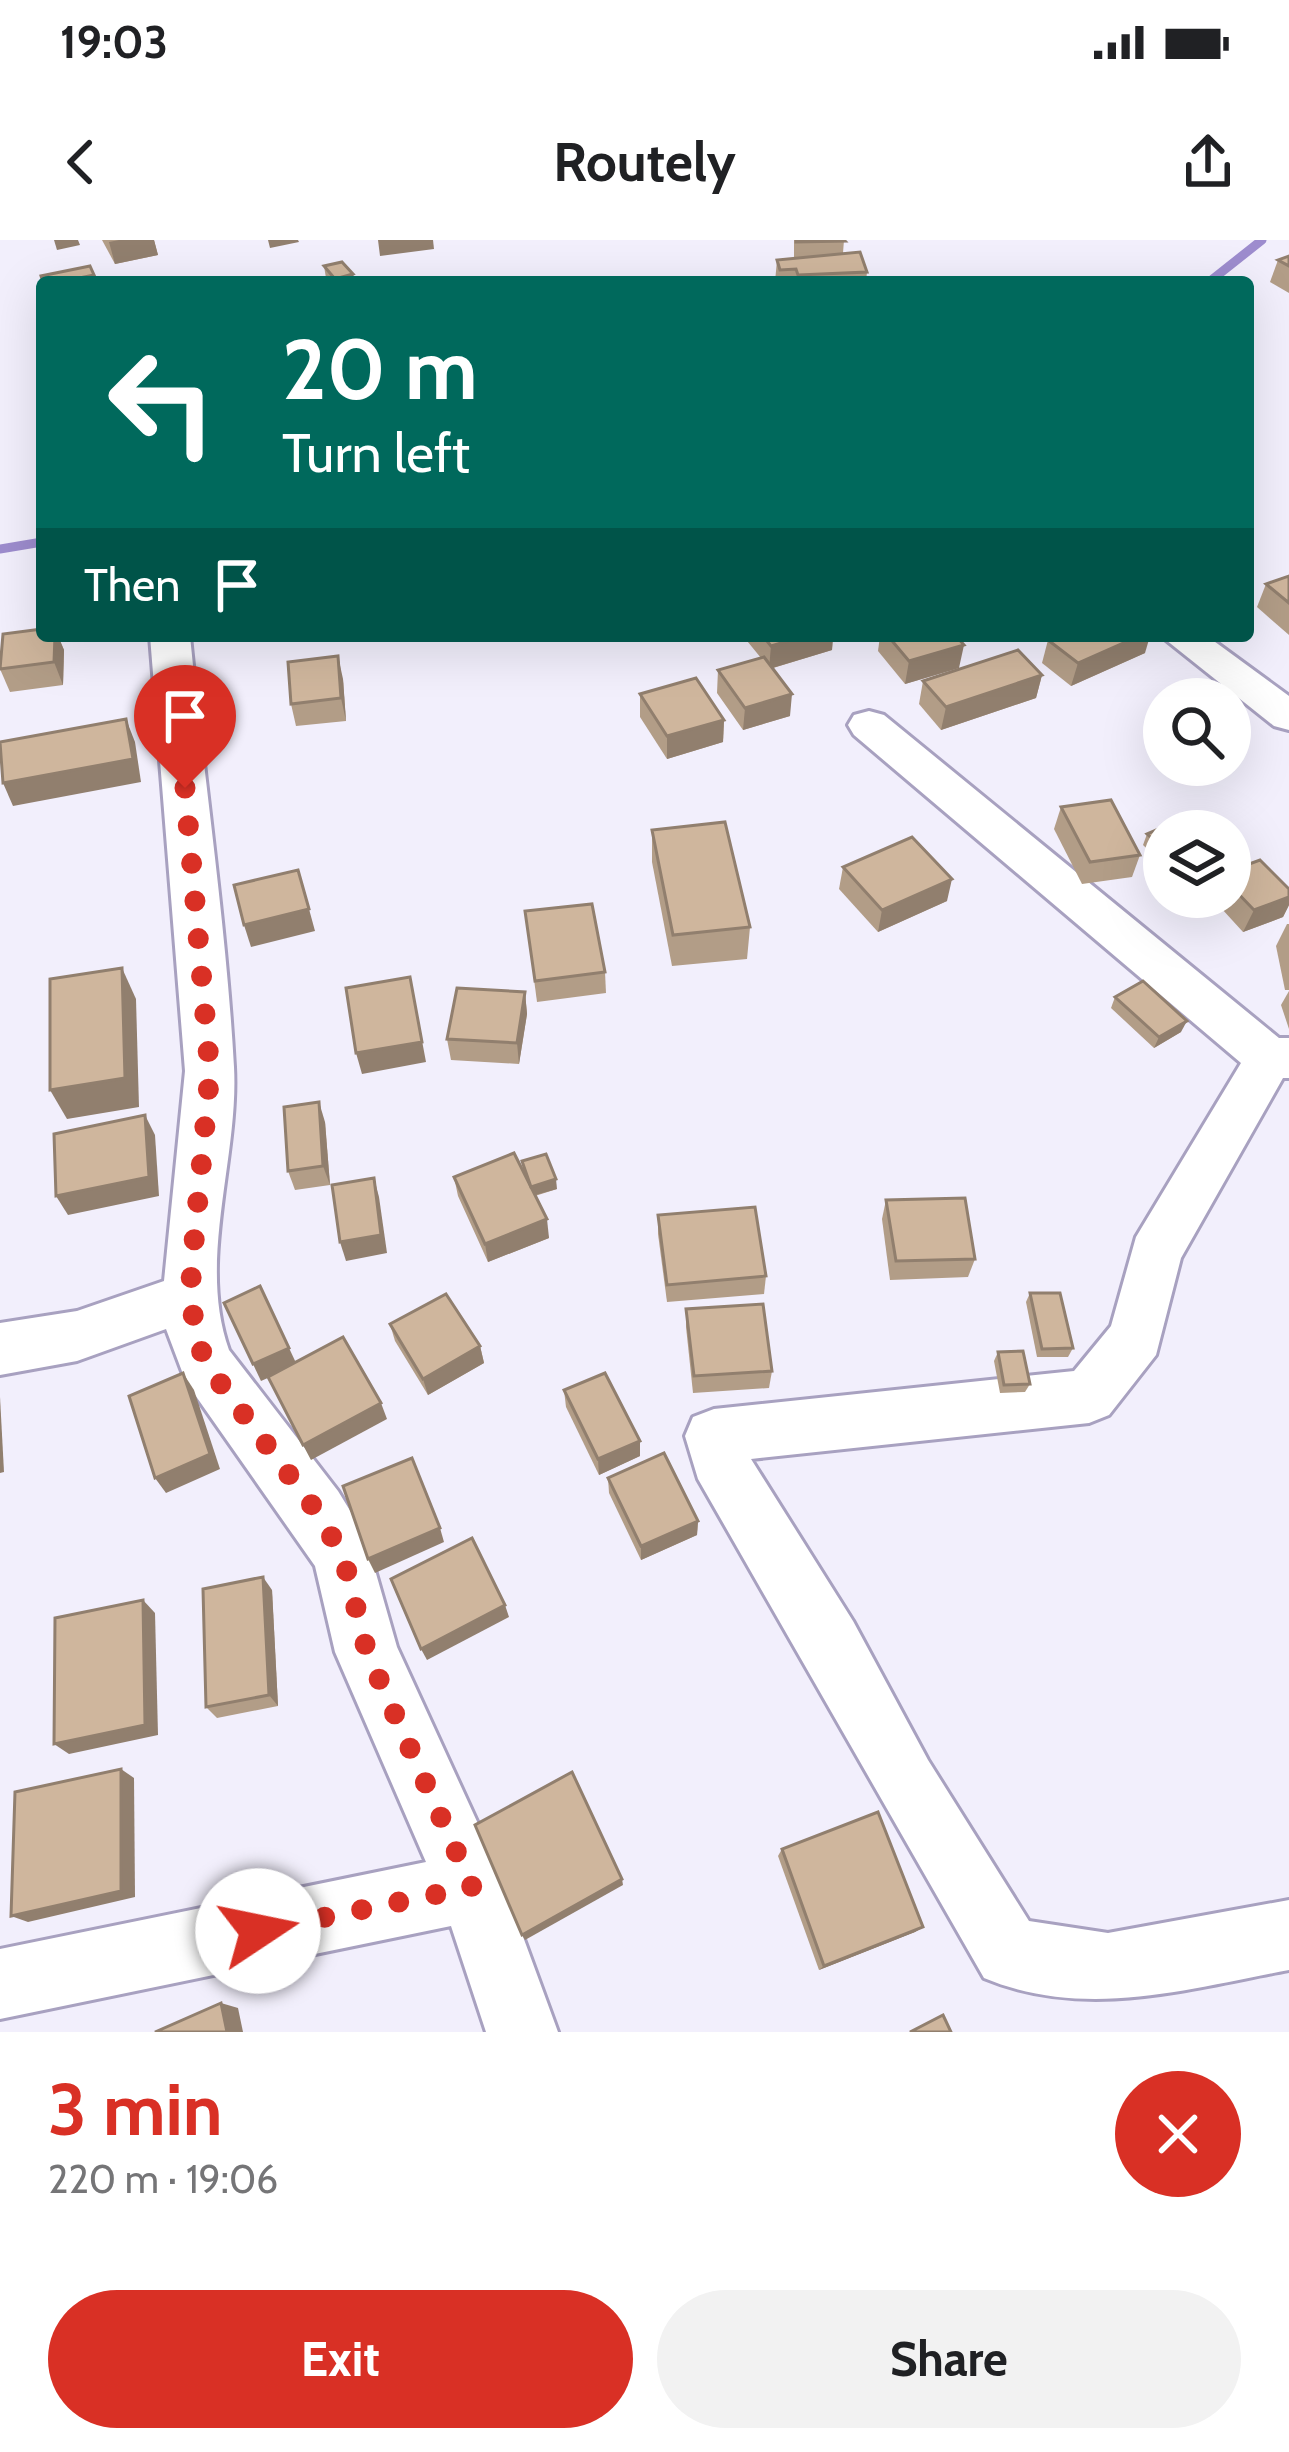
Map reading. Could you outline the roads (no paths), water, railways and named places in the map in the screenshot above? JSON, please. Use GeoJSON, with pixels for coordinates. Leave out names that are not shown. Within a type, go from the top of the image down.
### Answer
{"type":"FeatureCollection","features":[{"type":"Feature","properties":{"kind":"street"},"geometry":{"type":"LineString","coordinates":[[171,642],[210,1072],[194,1330],[206,1364],[317,1512],[343,1556],[367,1652],[472,1887],[522,2032]]}},
{"type":"Feature","properties":{"kind":"street"},"geometry":{"type":"LineString","coordinates":[[1189,642],[1289,716]]}},
{"type":"Feature","properties":{"kind":"street"},"geometry":{"type":"LineString","coordinates":[[869,724],[1279,1058],[1155,1254],[1136,1337],[1089,1396],[714,1436],[728,1479],[831,1643],[905,1783],[1009,1953],[1108,1968],[1289,1935]]}},
{"type":"Feature","properties":{"kind":"street"},"geometry":{"type":"LineString","coordinates":[[0,1349],[77,1336],[193,1295]]}},
{"type":"Feature","properties":{"kind":"street"},"geometry":{"type":"LineString","coordinates":[[0,1984],[472,1887]]}},
{"type":"Feature","properties":{"kind":"waterway"},"geometry":{"type":"LineString","coordinates":[[1217,276],[1262,240]]}},
{"type":"Feature","properties":{"kind":"waterway"},"geometry":{"type":"LineString","coordinates":[[0,549],[36,543]]}}]}
